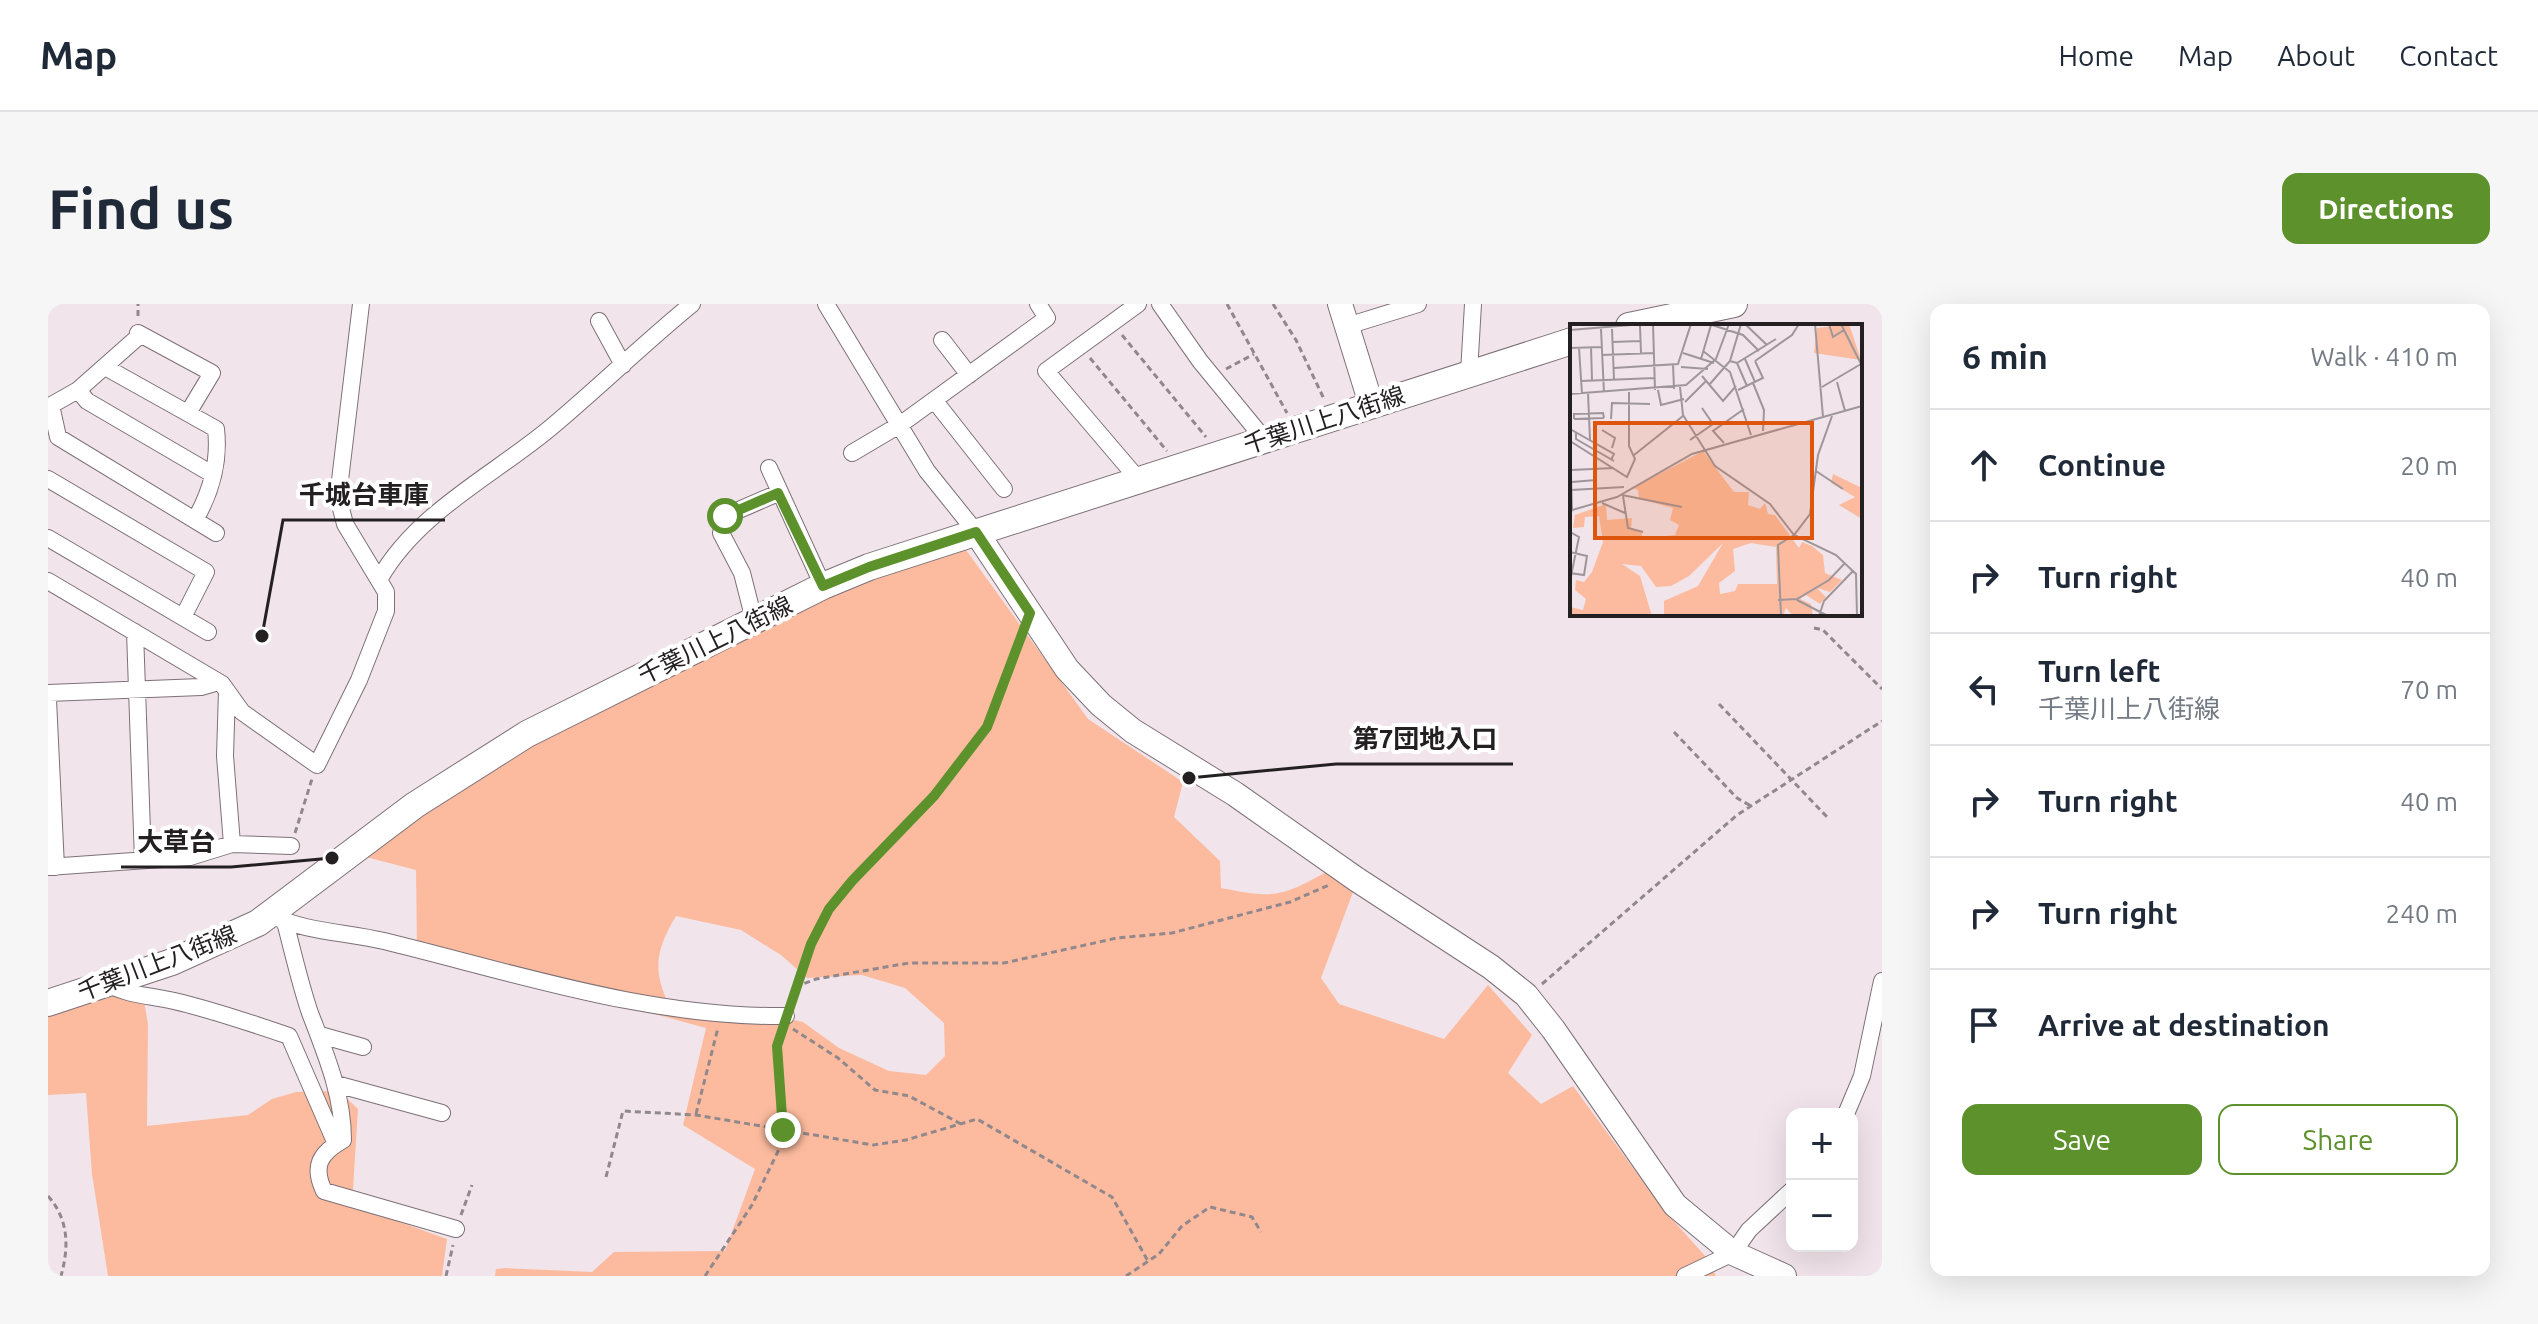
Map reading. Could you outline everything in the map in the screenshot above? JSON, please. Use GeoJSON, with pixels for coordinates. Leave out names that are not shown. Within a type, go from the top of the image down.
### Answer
{"type":"FeatureCollection","features":[{"type":"Feature","properties":{"kind":"main road"},"geometry":{"type":"LineString","coordinates":[[1639,324],[1734,304]]}},
{"type":"Feature","properties":{"kind":"main road","name":"千葉川上八街線"},"geometry":{"type":"LineString","coordinates":[[48,1003],[211,946],[278,918],[459,775],[527,734],[823,586],[869,567],[1570,342]]}},
{"type":"Feature","properties":{"kind":"street"},"geometry":{"type":"LineString","coordinates":[[48,581],[222,686],[242,712],[269,735],[317,765],[359,680],[383,618],[386,592],[345,524],[338,497],[361,304]]}},
{"type":"Feature","properties":{"kind":"street"},"geometry":{"type":"LineString","coordinates":[[826,304],[927,471],[976,532],[1067,669],[1123,723],[1235,794],[1356,879],[1491,967],[1526,995],[1675,1205],[1733,1253],[1784,1276]]}},
{"type":"Feature","properties":{"kind":"street"},"geometry":{"type":"LineString","coordinates":[[852,453],[864,434],[901,424],[1047,318],[1038,304]]}},
{"type":"Feature","properties":{"kind":"street"},"geometry":{"type":"LineString","coordinates":[[1138,304],[1046,371],[1138,479]]}},
{"type":"Feature","properties":{"kind":"street"},"geometry":{"type":"LineString","coordinates":[[1160,304],[1212,376],[1264,439]]}},
{"type":"Feature","properties":{"kind":"street"},"geometry":{"type":"LineString","coordinates":[[1371,404],[1344,315],[1418,304]]}},
{"type":"Feature","properties":{"kind":"street"},"geometry":{"type":"LineString","coordinates":[[1469,373],[1473,304]]}},
{"type":"Feature","properties":{"kind":"street"},"geometry":{"type":"LineString","coordinates":[[380,578],[394,552],[434,515],[549,429],[690,305]]}},
{"type":"Feature","properties":{"kind":"street"},"geometry":{"type":"LineString","coordinates":[[599,321],[623,365]]}},
{"type":"Feature","properties":{"kind":"street"},"geometry":{"type":"LineString","coordinates":[[188,413],[212,373],[138,335],[78,390],[49,406],[58,437],[216,533]]}},
{"type":"Feature","properties":{"kind":"street"},"geometry":{"type":"LineString","coordinates":[[942,340],[969,375]]}},
{"type":"Feature","properties":{"kind":"street"},"geometry":{"type":"LineString","coordinates":[[105,367],[216,429],[219,451],[212,474],[212,490],[195,520]]}},
{"type":"Feature","properties":{"kind":"street"},"geometry":{"type":"LineString","coordinates":[[78,390],[87,401],[212,474]]}},
{"type":"Feature","properties":{"kind":"street"},"geometry":{"type":"LineString","coordinates":[[934,400],[1004,489]]}},
{"type":"Feature","properties":{"kind":"street"},"geometry":{"type":"LineString","coordinates":[[769,468],[823,586]]}},
{"type":"Feature","properties":{"kind":"street"},"geometry":{"type":"LineString","coordinates":[[50,486],[206,572],[183,617]]}},
{"type":"Feature","properties":{"kind":"street"},"geometry":{"type":"LineString","coordinates":[[754,620],[742,573],[721,533],[721,525],[725,516],[778,493]]}},
{"type":"Feature","properties":{"kind":"street"},"geometry":{"type":"LineString","coordinates":[[48,538],[208,632]]}},
{"type":"Feature","properties":{"kind":"street"},"geometry":{"type":"LineString","coordinates":[[135,632],[143,860]]}},
{"type":"Feature","properties":{"kind":"street"},"geometry":{"type":"LineString","coordinates":[[48,693],[222,686]]}},
{"type":"Feature","properties":{"kind":"street"},"geometry":{"type":"LineString","coordinates":[[222,686],[232,844]]}},
{"type":"Feature","properties":{"kind":"street"},"geometry":{"type":"LineString","coordinates":[[48,700],[52,867],[190,857],[232,844],[291,846]]}},
{"type":"Feature","properties":{"kind":"street"},"geometry":{"type":"LineString","coordinates":[[278,918],[721,1017],[786,1016]]}},
{"type":"Feature","properties":{"kind":"street"},"geometry":{"type":"LineString","coordinates":[[278,918],[336,1084],[343,1140],[320,1157],[317,1167],[324,1191],[456,1229]]}},
{"type":"Feature","properties":{"kind":"street"},"geometry":{"type":"LineString","coordinates":[[1849,1108],[1862,1076],[1882,981]]}},
{"type":"Feature","properties":{"kind":"street"},"geometry":{"type":"LineString","coordinates":[[107,984],[128,995],[175,1001],[242,1018],[289,1036],[336,1144]]}},
{"type":"Feature","properties":{"kind":"street"},"geometry":{"type":"LineString","coordinates":[[320,1035],[363,1047]]}},
{"type":"Feature","properties":{"kind":"street"},"geometry":{"type":"LineString","coordinates":[[336,1084],[442,1113]]}},
{"type":"Feature","properties":{"kind":"street"},"geometry":{"type":"LineString","coordinates":[[1685,1276],[1733,1253],[1749,1230],[1786,1196]]}},
{"type":"Feature","properties":{"kind":"path"},"geometry":{"type":"LineString","coordinates":[[1227,304],[1296,429]]}},
{"type":"Feature","properties":{"kind":"path"},"geometry":{"type":"LineString","coordinates":[[1273,304],[1296,340],[1332,417]]}},
{"type":"Feature","properties":{"kind":"path"},"geometry":{"type":"LineString","coordinates":[[1112,322],[1220,453]]}},
{"type":"Feature","properties":{"kind":"path"},"geometry":{"type":"LineString","coordinates":[[1080,346],[1179,466]]}},
{"type":"Feature","properties":{"kind":"path"},"geometry":{"type":"LineString","coordinates":[[1212,376],[1254,354]]}},
{"type":"Feature","properties":{"kind":"path"},"geometry":{"type":"LineString","coordinates":[[786,1016],[794,987],[829,909],[934,796],[987,727],[1030,613]]}},
{"type":"Feature","properties":{"kind":"path"},"geometry":{"type":"LineString","coordinates":[[1814,628],[1823,630],[1882,689]]}},
{"type":"Feature","properties":{"kind":"path"},"geometry":{"type":"LineString","coordinates":[[1719,704],[1829,819]]}},
{"type":"Feature","properties":{"kind":"path"},"geometry":{"type":"LineString","coordinates":[[1526,995],[1553,976],[1751,806],[1882,721]]}},
{"type":"Feature","properties":{"kind":"path"},"geometry":{"type":"LineString","coordinates":[[1674,732],[1737,798],[1751,806]]}},
{"type":"Feature","properties":{"kind":"path"},"geometry":{"type":"LineString","coordinates":[[794,987],[816,979],[909,963],[1004,963],[1117,938],[1172,933],[1290,902],[1320,887],[1356,879]]}},
{"type":"Feature","properties":{"kind":"path"},"geometry":{"type":"LineString","coordinates":[[696,1115],[721,1017]]}},
{"type":"Feature","properties":{"kind":"path"},"geometry":{"type":"LineString","coordinates":[[705,1276],[752,1205],[777,1156],[783,1130],[777,1046],[784,1023],[838,1058],[875,1090],[909,1096],[961,1124]]}},
{"type":"Feature","properties":{"kind":"path"},"geometry":{"type":"LineString","coordinates":[[606,1177],[623,1111],[696,1115],[885,1145],[977,1119],[1112,1197],[1148,1261]]}},
{"type":"Feature","properties":{"kind":"path"},"geometry":{"type":"LineString","coordinates":[[48,1196],[66,1230],[68,1245],[61,1276]]}},
{"type":"Feature","properties":{"kind":"path"},"geometry":{"type":"LineString","coordinates":[[1126,1276],[1168,1245],[1182,1226],[1210,1207],[1252,1217],[1261,1232]]}},
{"type":"Feature","properties":{"kind":"shaded area"},"geometry":{"type":"Polygon","coordinates":[[[961,543],[1088,719],[1183,782],[1174,817],[1220,861],[1221,888],[1275,894],[1298,887],[1326,872],[1353,892],[1321,978],[1339,1004],[1444,1039],[1488,985],[1532,1035],[1508,1073],[1541,1104],[1573,1086],[1663,1209],[1706,1257],[1716,1276],[495,1276],[496,1269],[505,1268],[592,1272],[614,1252],[725,1251],[755,1169],[683,1125],[706,1028],[417,949],[416,870],[366,857],[471,775],[772,621],[961,543]],[[676,916],[664,939],[658,970],[669,1005],[766,1014],[803,1022],[839,1048],[889,1071],[926,1075],[945,1056],[944,1023],[905,988],[862,975],[807,978],[781,955],[741,930],[676,916]]]}},
{"type":"Feature","properties":{"kind":"shaded area"},"geometry":{"type":"Polygon","coordinates":[[[142,988],[148,1025],[147,1126],[248,1115],[272,1099],[296,1092],[339,1091],[358,1109],[352,1205],[447,1239],[442,1276],[108,1276],[92,1174],[86,1093],[48,1095],[48,1014],[142,988]]]}},
{"type":"Feature","properties":{"kind":"place","name":"千城台車庫"},"geometry":{"type":"Point","coordinates":[262,636]}},
{"type":"Feature","properties":{"kind":"place","name":"第7団地入口"},"geometry":{"type":"Point","coordinates":[1189,778]}},
{"type":"Feature","properties":{"kind":"place","name":"大草台"},"geometry":{"type":"Point","coordinates":[332,858]}},
{"type":"Feature","properties":{"kind":"route"},"geometry":{"type":"LineString","coordinates":[[725,516],[778,493],[823,586],[869,567],[976,532],[1030,613],[987,727],[934,796],[829,909],[811,944],[801,966],[777,1046],[783,1130]]}}]}
